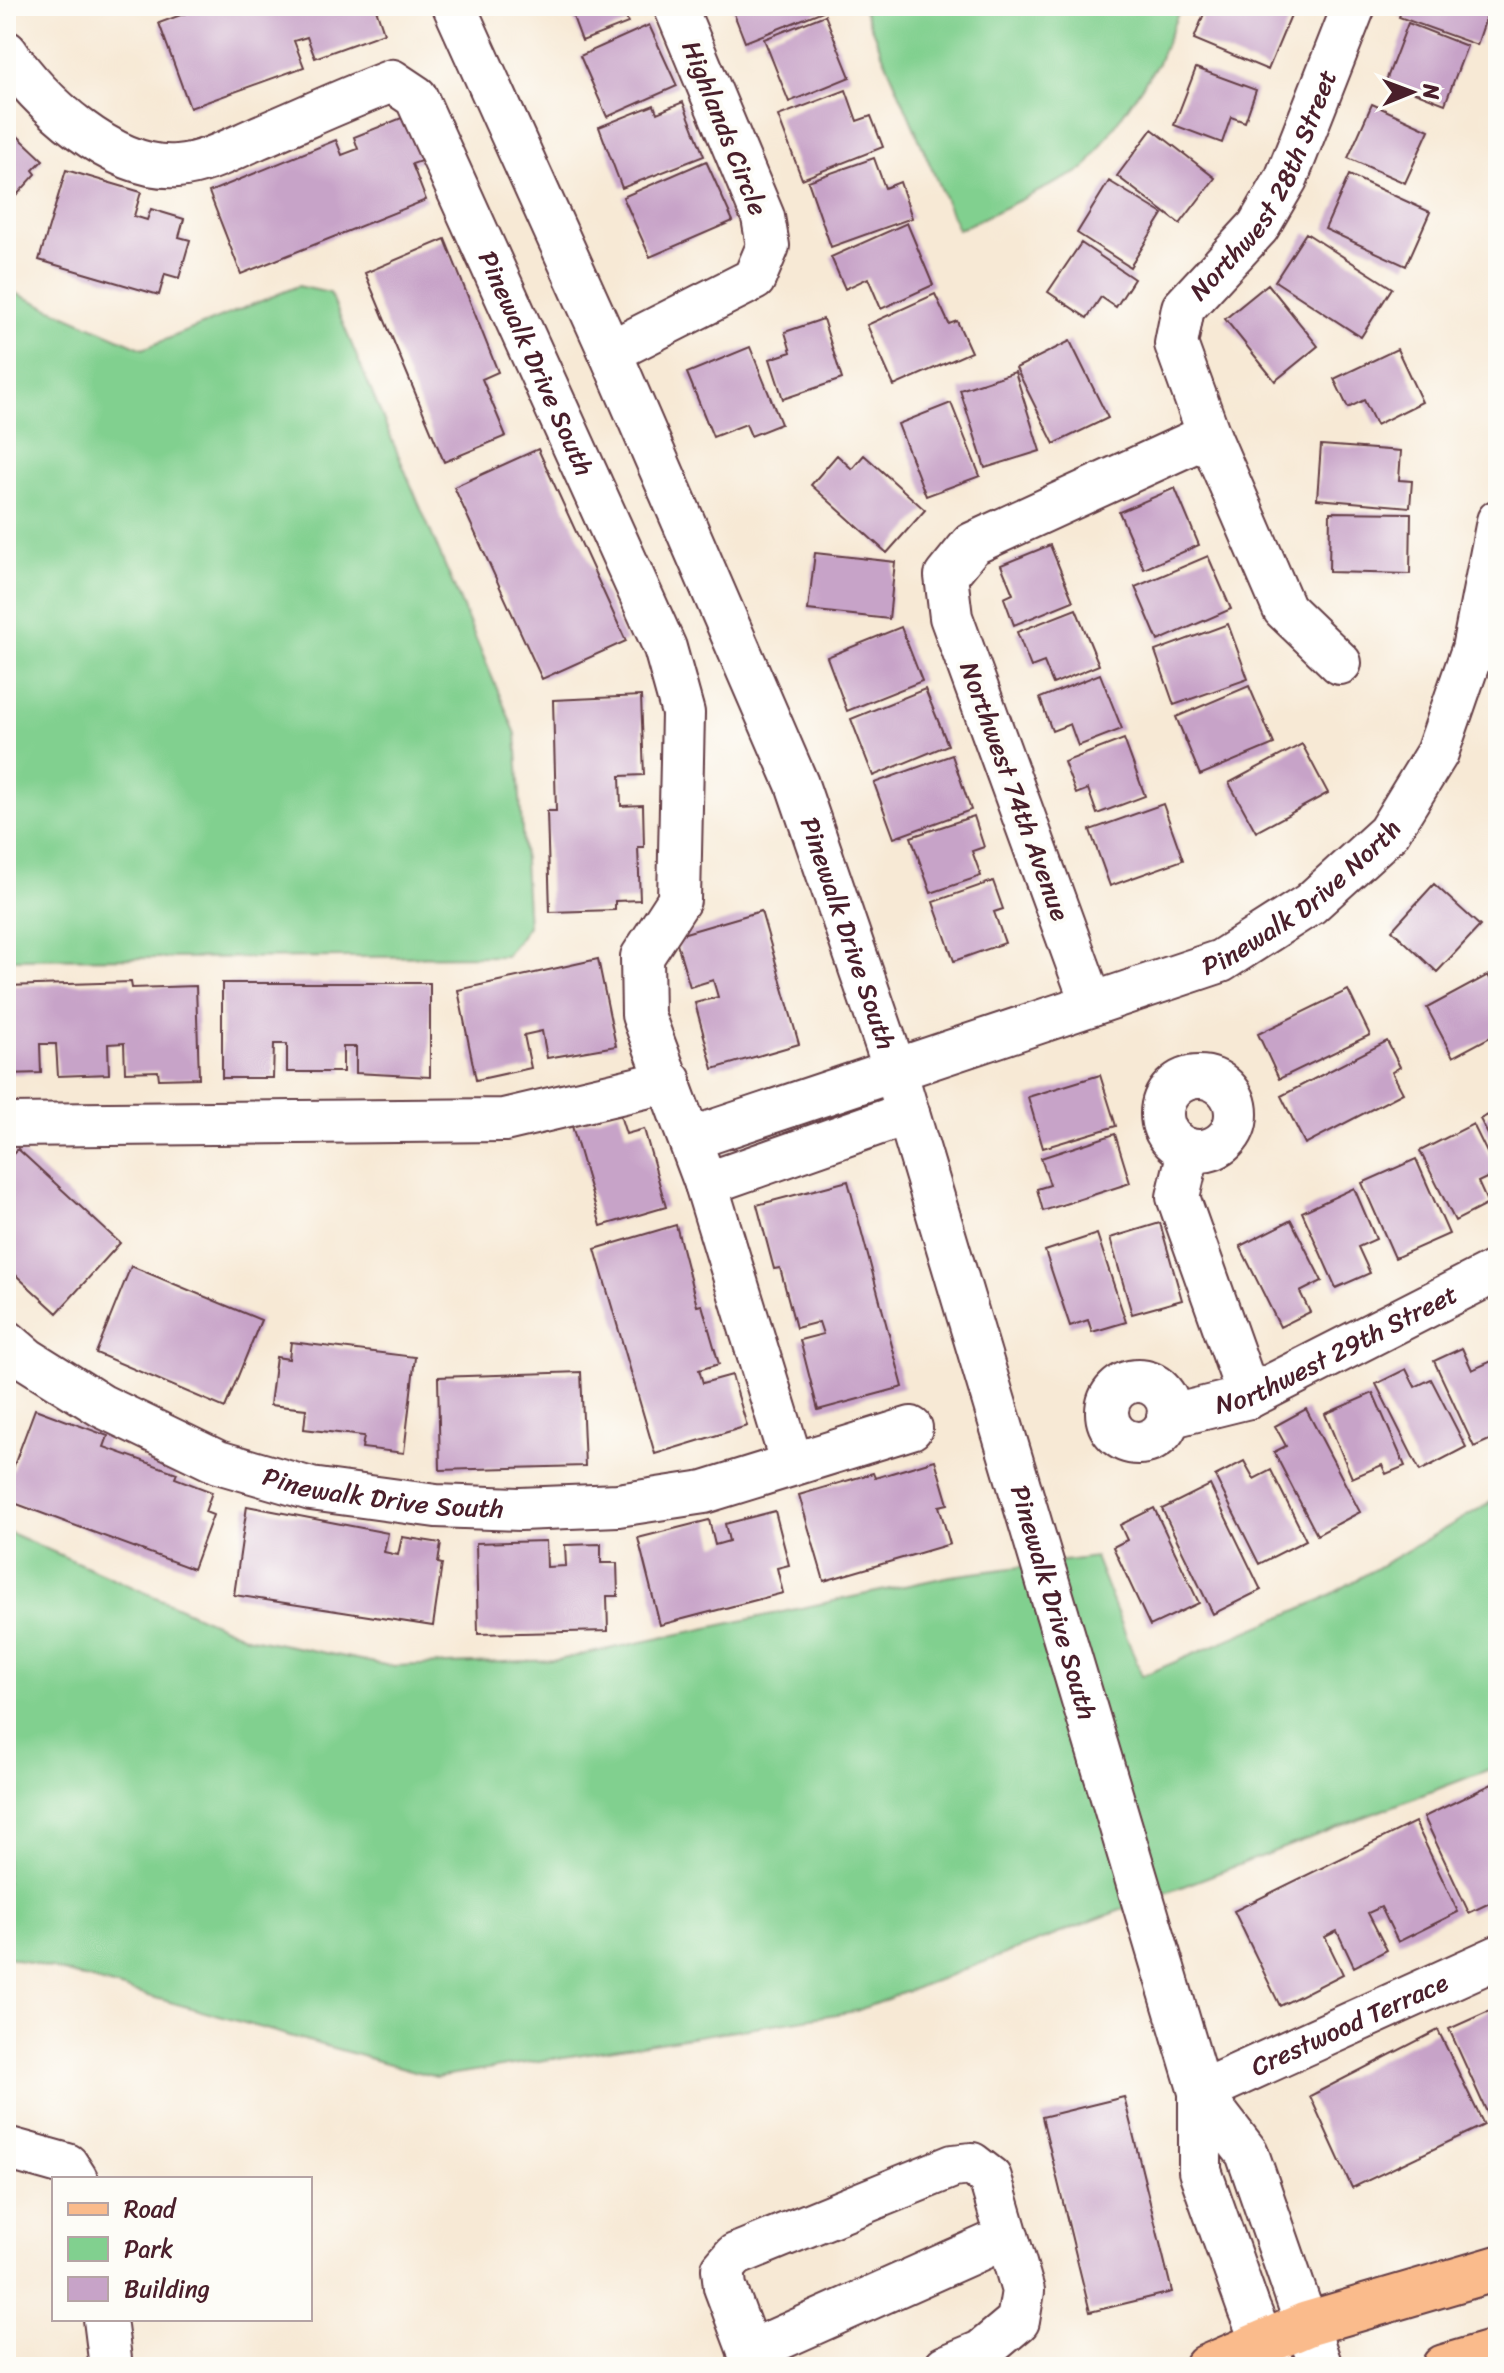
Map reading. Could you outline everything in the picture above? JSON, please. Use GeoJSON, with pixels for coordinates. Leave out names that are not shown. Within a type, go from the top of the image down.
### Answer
{"type":"FeatureCollection","features":[{"type":"Feature","properties":{"kind":"main road"},"geometry":{"type":"LineString","coordinates":[[1207,2367],[1268,2355],[1307,2324],[1498,2268]]}},
{"type":"Feature","properties":{"kind":"main road"},"geometry":{"type":"LineString","coordinates":[[1444,2367],[1498,2351]]}},
{"type":"Feature","properties":{"kind":"street","name":"Pinewalk Drive South"},"geometry":{"type":"LineString","coordinates":[[454,6],[610,352],[797,784],[895,1070],[1200,2092],[1200,2171],[1268,2355]]}},
{"type":"Feature","properties":{"kind":"street","name":"Highlands Circle"},"geometry":{"type":"LineString","coordinates":[[610,352],[754,279],[768,246],[763,217],[675,6]]}},
{"type":"Feature","properties":{"kind":"street","name":"Northwest 28th Street"},"geometry":{"type":"LineString","coordinates":[[1340,663],[1284,609],[1209,435],[1176,344],[1183,308],[1265,215],[1286,179],[1354,6]]}},
{"type":"Feature","properties":{"kind":"street","name":"Pinewalk Drive South"},"geometry":{"type":"LineString","coordinates":[[6,52],[21,76],[60,116],[101,144],[142,160],[176,167],[210,159],[392,81],[416,97],[665,648],[683,713],[679,900],[642,957],[643,1015],[706,1184],[792,1464]]}},
{"type":"Feature","properties":{"kind":"street","name":"Northwest 74th Avenue"},"geometry":{"type":"LineString","coordinates":[[1092,1004],[951,617],[946,576],[972,544],[1209,435]]}},
{"type":"Feature","properties":{"kind":"street","name":"Pinewalk Drive North"},"geometry":{"type":"LineString","coordinates":[[895,1070],[1221,961],[1310,904],[1388,833],[1437,753],[1473,649],[1498,521]]}},
{"type":"Feature","properties":{"kind":"street","name":"Pinewalk Drive South"},"geometry":{"type":"LineString","coordinates":[[690,1139],[895,1070]]}},
{"type":"Feature","properties":{"kind":"street"},"geometry":{"type":"LineString","coordinates":[[6,1125],[504,1120],[670,1081]]}},
{"type":"Feature","properties":{"kind":"street"},"geometry":{"type":"LineString","coordinates":[[706,1184],[908,1113]]}},
{"type":"Feature","properties":{"kind":"street"},"geometry":{"type":"LineString","coordinates":[[1189,1150],[1178,1197],[1249,1397]]}},
{"type":"Feature","properties":{"kind":"street","name":"Northwest 29th Street"},"geometry":{"type":"LineString","coordinates":[[1168,1417],[1249,1397],[1498,1270]]}},
{"type":"Feature","properties":{"kind":"street","name":"Pinewalk Drive South"},"geometry":{"type":"LineString","coordinates":[[6,1341],[27,1359],[102,1406],[218,1462],[311,1489],[436,1506],[520,1509],[618,1505],[704,1492],[911,1428]]}},
{"type":"Feature","properties":{"kind":"street","name":"Crestwood Terrace"},"geometry":{"type":"LineString","coordinates":[[1200,2092],[1498,1957]]}},
{"type":"Feature","properties":{"kind":"street","name":"Pinewalk Drive South"},"geometry":{"type":"LineString","coordinates":[[1200,2092],[1247,2153],[1321,2367]]}},
{"type":"Feature","properties":{"kind":"street"},"geometry":{"type":"LineString","coordinates":[[6,2148],[67,2165],[75,2177]]}},
{"type":"Feature","properties":{"kind":"street"},"geometry":{"type":"LineString","coordinates":[[945,2367],[981,2352],[1018,2321],[1023,2291],[990,2178],[972,2164],[953,2166],[735,2255],[723,2269],[725,2287],[752,2359],[1007,2237]]}},
{"type":"Feature","properties":{"kind":"street"},"geometry":{"type":"LineString","coordinates":[[105,2321],[111,2367]]}},
{"type":"Feature","properties":{"kind":"green space"},"geometry":{"type":"Polygon","coordinates":[[[862,6],[1181,6],[1158,63],[1085,169],[958,230],[862,6]]]}},
{"type":"Feature","properties":{"kind":"green space"},"geometry":{"type":"Polygon","coordinates":[[[298,286],[330,293],[516,734],[528,926],[506,956],[6,959],[6,289],[143,349],[298,286]]]}},
{"type":"Feature","properties":{"kind":"green space"},"geometry":{"type":"Polygon","coordinates":[[[1498,1498],[1498,1766],[856,2011],[436,2077],[6,1956],[6,1531],[246,1637],[390,1666],[558,1660],[951,1576],[1095,1557],[1142,1676],[1321,1600],[1498,1498]]]}},
{"type":"Feature","properties":{"kind":"building"},"geometry":{"type":"Polygon","coordinates":[[[205,6],[375,6],[384,33],[315,58],[307,37],[294,41],[304,67],[190,108],[159,23],[205,6]]]}},
{"type":"Feature","properties":{"kind":"building"},"geometry":{"type":"Polygon","coordinates":[[[569,6],[622,6],[628,23],[582,41],[569,6]]]}},
{"type":"Feature","properties":{"kind":"building"},"geometry":{"type":"Polygon","coordinates":[[[731,6],[827,6],[828,9],[745,42],[731,6]]]}},
{"type":"Feature","properties":{"kind":"building"},"geometry":{"type":"Polygon","coordinates":[[[1207,6],[1270,6],[1291,15],[1268,70],[1194,39],[1207,6]]]}},
{"type":"Feature","properties":{"kind":"building"},"geometry":{"type":"Polygon","coordinates":[[[1403,6],[1490,6],[1477,45],[1399,17],[1403,6]]]}},
{"type":"Feature","properties":{"kind":"building"},"geometry":{"type":"Polygon","coordinates":[[[825,15],[850,77],[789,102],[764,39],[825,15]]]}},
{"type":"Feature","properties":{"kind":"building"},"geometry":{"type":"Polygon","coordinates":[[[1408,23],[1467,46],[1445,104],[1386,81],[1408,23]]]}},
{"type":"Feature","properties":{"kind":"building"},"geometry":{"type":"Polygon","coordinates":[[[649,25],[677,86],[607,117],[580,56],[649,25]]]}},
{"type":"Feature","properties":{"kind":"building"},"geometry":{"type":"Polygon","coordinates":[[[1196,68],[1256,90],[1245,122],[1231,117],[1222,143],[1174,125],[1196,68]]]}},
{"type":"Feature","properties":{"kind":"building"},"geometry":{"type":"Polygon","coordinates":[[[846,90],[857,121],[871,116],[883,147],[802,179],[778,116],[846,90]]]}},
{"type":"Feature","properties":{"kind":"building"},"geometry":{"type":"Polygon","coordinates":[[[683,102],[704,156],[622,188],[599,127],[654,105],[657,113],[683,102]]]}},
{"type":"Feature","properties":{"kind":"building"},"geometry":{"type":"Polygon","coordinates":[[[1372,104],[1429,130],[1405,183],[1348,158],[1372,104]]]}},
{"type":"Feature","properties":{"kind":"building"},"geometry":{"type":"Polygon","coordinates":[[[404,117],[421,161],[412,164],[426,200],[241,274],[209,192],[336,140],[342,155],[358,149],[354,137],[404,117]]]}},
{"type":"Feature","properties":{"kind":"building"},"geometry":{"type":"Polygon","coordinates":[[[6,125],[43,160],[33,170],[36,174],[6,207],[6,125]]]}},
{"type":"Feature","properties":{"kind":"building"},"geometry":{"type":"Polygon","coordinates":[[[1152,129],[1215,178],[1180,224],[1117,176],[1152,129]]]}},
{"type":"Feature","properties":{"kind":"building"},"geometry":{"type":"Polygon","coordinates":[[[874,158],[885,188],[900,182],[912,218],[831,247],[808,181],[874,158]]]}},
{"type":"Feature","properties":{"kind":"building"},"geometry":{"type":"Polygon","coordinates":[[[706,161],[733,221],[650,257],[623,197],[706,161]]]}},
{"type":"Feature","properties":{"kind":"building"},"geometry":{"type":"Polygon","coordinates":[[[66,170],[141,192],[134,216],[147,220],[151,209],[184,219],[179,237],[190,240],[179,278],[165,274],[159,295],[39,260],[66,170]]]}},
{"type":"Feature","properties":{"kind":"building"},"geometry":{"type":"Polygon","coordinates":[[[1349,175],[1430,212],[1406,266],[1325,229],[1349,175]]]}},
{"type":"Feature","properties":{"kind":"building"},"geometry":{"type":"Polygon","coordinates":[[[1109,181],[1163,214],[1130,267],[1077,233],[1109,181]]]}},
{"type":"Feature","properties":{"kind":"building"},"geometry":{"type":"Polygon","coordinates":[[[907,223],[933,285],[881,309],[868,278],[845,289],[831,257],[907,223]]]}},
{"type":"Feature","properties":{"kind":"building"},"geometry":{"type":"Polygon","coordinates":[[[1306,233],[1392,288],[1361,337],[1275,281],[1306,233]]]}},
{"type":"Feature","properties":{"kind":"building"},"geometry":{"type":"Polygon","coordinates":[[[445,239],[498,372],[482,379],[506,436],[444,462],[365,273],[445,239]]]}},
{"type":"Feature","properties":{"kind":"building"},"geometry":{"type":"Polygon","coordinates":[[[1081,243],[1134,279],[1116,307],[1101,297],[1087,318],[1048,292],[1081,243]]]}},
{"type":"Feature","properties":{"kind":"building"},"geometry":{"type":"Polygon","coordinates":[[[1268,284],[1318,346],[1275,381],[1225,319],[1268,284]]]}},
{"type":"Feature","properties":{"kind":"building"},"geometry":{"type":"Polygon","coordinates":[[[935,294],[949,324],[957,321],[971,352],[894,386],[867,325],[935,294]]]}},
{"type":"Feature","properties":{"kind":"building"},"geometry":{"type":"Polygon","coordinates":[[[823,319],[842,379],[783,399],[770,359],[791,352],[785,332],[823,319]]]}},
{"type":"Feature","properties":{"kind":"building"},"geometry":{"type":"Polygon","coordinates":[[[1070,341],[1108,418],[1054,444],[1016,368],[1070,341]]]}},
{"type":"Feature","properties":{"kind":"building"},"geometry":{"type":"Polygon","coordinates":[[[750,347],[781,424],[751,436],[746,424],[713,437],[687,373],[750,347]]]}},
{"type":"Feature","properties":{"kind":"building"},"geometry":{"type":"Polygon","coordinates":[[[1397,349],[1422,402],[1376,425],[1364,400],[1348,408],[1334,379],[1397,349]]]}},
{"type":"Feature","properties":{"kind":"building"},"geometry":{"type":"Polygon","coordinates":[[[1015,372],[1040,451],[985,468],[960,390],[1015,372]]]}},
{"type":"Feature","properties":{"kind":"building"},"geometry":{"type":"Polygon","coordinates":[[[951,403],[980,476],[926,496],[898,424],[951,403]]]}},
{"type":"Feature","properties":{"kind":"building"},"geometry":{"type":"Polygon","coordinates":[[[1321,445],[1401,451],[1399,480],[1412,481],[1410,507],[1317,499],[1321,445]]]}},
{"type":"Feature","properties":{"kind":"building"},"geometry":{"type":"Polygon","coordinates":[[[538,449],[626,641],[542,679],[454,487],[538,449]]]}},
{"type":"Feature","properties":{"kind":"building"},"geometry":{"type":"Polygon","coordinates":[[[837,455],[852,469],[864,455],[925,510],[887,553],[811,485],[837,455]]]}},
{"type":"Feature","properties":{"kind":"building"},"geometry":{"type":"Polygon","coordinates":[[[1175,488],[1199,545],[1144,569],[1119,512],[1175,488]]]}},
{"type":"Feature","properties":{"kind":"building"},"geometry":{"type":"Polygon","coordinates":[[[1330,512],[1411,513],[1410,574],[1329,572],[1330,512]]]}},
{"type":"Feature","properties":{"kind":"building"},"geometry":{"type":"Polygon","coordinates":[[[1050,545],[1073,601],[1014,625],[1004,598],[1013,594],[1001,565],[1050,545]]]}},
{"type":"Feature","properties":{"kind":"building"},"geometry":{"type":"Polygon","coordinates":[[[815,553],[895,562],[889,619],[808,610],[815,553]]]}},
{"type":"Feature","properties":{"kind":"building"},"geometry":{"type":"Polygon","coordinates":[[[1208,556],[1231,609],[1158,641],[1135,587],[1208,556]]]}},
{"type":"Feature","properties":{"kind":"building"},"geometry":{"type":"Polygon","coordinates":[[[1076,609],[1099,665],[1053,684],[1044,662],[1031,667],[1017,632],[1076,609]]]}},
{"type":"Feature","properties":{"kind":"building"},"geometry":{"type":"Polygon","coordinates":[[[1228,624],[1248,679],[1174,705],[1155,651],[1228,624]]]}},
{"type":"Feature","properties":{"kind":"building"},"geometry":{"type":"Polygon","coordinates":[[[901,627],[922,681],[847,711],[827,657],[901,627]]]}},
{"type":"Feature","properties":{"kind":"building"},"geometry":{"type":"Polygon","coordinates":[[[1100,674],[1122,729],[1078,746],[1070,724],[1052,731],[1040,698],[1100,674]]]}},
{"type":"Feature","properties":{"kind":"building"},"geometry":{"type":"Polygon","coordinates":[[[1249,686],[1274,744],[1200,775],[1176,717],[1249,686]]]}},
{"type":"Feature","properties":{"kind":"building"},"geometry":{"type":"Polygon","coordinates":[[[925,689],[948,745],[873,776],[851,719],[925,689]]]}},
{"type":"Feature","properties":{"kind":"building"},"geometry":{"type":"Polygon","coordinates":[[[641,696],[644,775],[620,776],[621,806],[643,805],[644,847],[638,847],[640,900],[615,901],[615,910],[550,912],[547,811],[556,811],[553,700],[641,696]]]}},
{"type":"Feature","properties":{"kind":"building"},"geometry":{"type":"Polygon","coordinates":[[[1124,739],[1145,796],[1097,814],[1088,789],[1076,794],[1064,762],[1124,739]]]}},
{"type":"Feature","properties":{"kind":"building"},"geometry":{"type":"Polygon","coordinates":[[[1302,744],[1328,793],[1256,832],[1229,783],[1302,744]]]}},
{"type":"Feature","properties":{"kind":"building"},"geometry":{"type":"Polygon","coordinates":[[[952,755],[971,810],[894,838],[874,783],[952,755]]]}},
{"type":"Feature","properties":{"kind":"building"},"geometry":{"type":"Polygon","coordinates":[[[1163,804],[1183,860],[1110,886],[1090,830],[1163,804]]]}},
{"type":"Feature","properties":{"kind":"building"},"geometry":{"type":"Polygon","coordinates":[[[974,816],[984,847],[972,851],[981,876],[931,893],[911,837],[974,816]]]}},
{"type":"Feature","properties":{"kind":"building"},"geometry":{"type":"Polygon","coordinates":[[[993,881],[1003,909],[994,912],[1005,943],[954,961],[933,902],[993,881]]]}},
{"type":"Feature","properties":{"kind":"building"},"geometry":{"type":"Polygon","coordinates":[[[1434,884],[1480,926],[1437,972],[1392,930],[1434,884]]]}},
{"type":"Feature","properties":{"kind":"building"},"geometry":{"type":"Polygon","coordinates":[[[761,911],[799,1044],[713,1069],[695,1003],[718,997],[713,980],[690,987],[675,936],[761,911]]]}},
{"type":"Feature","properties":{"kind":"building"},"geometry":{"type":"Polygon","coordinates":[[[598,959],[616,1046],[547,1058],[542,1031],[524,1035],[531,1068],[476,1080],[458,990],[598,959]]]}},
{"type":"Feature","properties":{"kind":"building"},"geometry":{"type":"Polygon","coordinates":[[[1488,975],[1498,993],[1498,1033],[1453,1057],[1427,1008],[1488,975]]]}},
{"type":"Feature","properties":{"kind":"building"},"geometry":{"type":"Polygon","coordinates":[[[131,982],[132,988],[196,986],[199,1078],[159,1079],[158,1071],[125,1072],[124,1043],[108,1044],[109,1074],[58,1076],[56,1044],[40,1044],[41,1073],[6,1074],[6,986],[131,982]]]}},
{"type":"Feature","properties":{"kind":"building"},"geometry":{"type":"Polygon","coordinates":[[[222,983],[430,983],[430,1077],[356,1073],[356,1047],[343,1047],[343,1072],[287,1072],[287,1044],[274,1044],[273,1078],[222,1078],[222,983]]]}},
{"type":"Feature","properties":{"kind":"building"},"geometry":{"type":"Polygon","coordinates":[[[1348,990],[1370,1035],[1279,1079],[1258,1034],[1348,990]]]}},
{"type":"Feature","properties":{"kind":"building"},"geometry":{"type":"Polygon","coordinates":[[[1387,1041],[1400,1067],[1392,1072],[1403,1093],[1305,1144],[1281,1096],[1387,1041]]]}},
{"type":"Feature","properties":{"kind":"building"},"geometry":{"type":"Polygon","coordinates":[[[1100,1075],[1116,1126],[1043,1148],[1028,1097],[1100,1075]]]}},
{"type":"Feature","properties":{"kind":"building"},"geometry":{"type":"Polygon","coordinates":[[[1498,1110],[1498,1154],[1480,1119],[1498,1110]]]}},
{"type":"Feature","properties":{"kind":"building"},"geometry":{"type":"Polygon","coordinates":[[[619,1112],[626,1134],[644,1129],[666,1207],[601,1226],[572,1126],[619,1112]]]}},
{"type":"Feature","properties":{"kind":"building"},"geometry":{"type":"Polygon","coordinates":[[[1473,1124],[1497,1173],[1478,1182],[1488,1204],[1455,1221],[1420,1151],[1473,1124]]]}},
{"type":"Feature","properties":{"kind":"building"},"geometry":{"type":"Polygon","coordinates":[[[1115,1134],[1130,1183],[1043,1211],[1037,1189],[1050,1185],[1041,1158],[1115,1134]]]}},
{"type":"Feature","properties":{"kind":"building"},"geometry":{"type":"Polygon","coordinates":[[[18,1149],[120,1243],[57,1313],[6,1266],[6,1161],[18,1149]]]}},
{"type":"Feature","properties":{"kind":"building"},"geometry":{"type":"Polygon","coordinates":[[[1416,1159],[1449,1234],[1395,1258],[1362,1183],[1416,1159]]]}},
{"type":"Feature","properties":{"kind":"building"},"geometry":{"type":"Polygon","coordinates":[[[848,1181],[903,1387],[818,1410],[800,1340],[823,1334],[819,1322],[796,1328],[780,1268],[774,1269],[757,1205],[848,1181]]]}},
{"type":"Feature","properties":{"kind":"building"},"geometry":{"type":"Polygon","coordinates":[[[1354,1188],[1376,1239],[1358,1247],[1370,1273],[1336,1288],[1302,1212],[1354,1188]]]}},
{"type":"Feature","properties":{"kind":"building"},"geometry":{"type":"Polygon","coordinates":[[[1291,1220],[1322,1281],[1300,1292],[1310,1312],[1280,1327],[1240,1246],[1291,1220]]]}},
{"type":"Feature","properties":{"kind":"building"},"geometry":{"type":"Polygon","coordinates":[[[1160,1223],[1182,1300],[1132,1314],[1110,1238],[1160,1223]]]}},
{"type":"Feature","properties":{"kind":"building"},"geometry":{"type":"Polygon","coordinates":[[[676,1225],[697,1306],[702,1305],[719,1364],[699,1370],[703,1383],[732,1375],[747,1426],[655,1454],[595,1249],[676,1225]]]}},
{"type":"Feature","properties":{"kind":"building"},"geometry":{"type":"Polygon","coordinates":[[[1097,1234],[1126,1322],[1092,1332],[1088,1320],[1070,1326],[1045,1251],[1097,1234]]]}},
{"type":"Feature","properties":{"kind":"building"},"geometry":{"type":"Polygon","coordinates":[[[131,1266],[261,1320],[225,1408],[96,1353],[131,1266]]]}},
{"type":"Feature","properties":{"kind":"building"},"geometry":{"type":"Polygon","coordinates":[[[291,1342],[415,1357],[404,1453],[362,1448],[364,1436],[304,1429],[306,1409],[270,1405],[276,1357],[289,1359],[291,1342]]]}},
{"type":"Feature","properties":{"kind":"building"},"geometry":{"type":"Polygon","coordinates":[[[1462,1348],[1472,1370],[1494,1360],[1498,1370],[1498,1436],[1474,1447],[1434,1361],[1462,1348]]]}},
{"type":"Feature","properties":{"kind":"building"},"geometry":{"type":"Polygon","coordinates":[[[1406,1369],[1415,1387],[1431,1379],[1466,1447],[1420,1471],[1376,1384],[1406,1369]]]}},
{"type":"Feature","properties":{"kind":"building"},"geometry":{"type":"Polygon","coordinates":[[[581,1372],[585,1466],[440,1470],[438,1377],[581,1372]]]}},
{"type":"Feature","properties":{"kind":"building"},"geometry":{"type":"Polygon","coordinates":[[[1373,1393],[1405,1466],[1386,1474],[1382,1465],[1352,1478],[1325,1414],[1373,1393]]]}},
{"type":"Feature","properties":{"kind":"building"},"geometry":{"type":"Polygon","coordinates":[[[35,1409],[108,1436],[104,1447],[177,1473],[175,1478],[212,1492],[205,1512],[213,1515],[193,1569],[6,1500],[6,1487],[35,1409]]]}},
{"type":"Feature","properties":{"kind":"building"},"geometry":{"type":"Polygon","coordinates":[[[1306,1409],[1360,1512],[1317,1535],[1274,1452],[1286,1446],[1275,1426],[1306,1409]]]}},
{"type":"Feature","properties":{"kind":"building"},"geometry":{"type":"Polygon","coordinates":[[[935,1460],[948,1504],[939,1506],[950,1544],[824,1581],[799,1495],[873,1473],[875,1478],[935,1460]]]}},
{"type":"Feature","properties":{"kind":"building"},"geometry":{"type":"Polygon","coordinates":[[[1244,1461],[1254,1479],[1271,1470],[1306,1540],[1259,1564],[1215,1476],[1244,1461]]]}},
{"type":"Feature","properties":{"kind":"building"},"geometry":{"type":"Polygon","coordinates":[[[1210,1485],[1261,1590],[1213,1614],[1162,1509],[1210,1485]]]}},
{"type":"Feature","properties":{"kind":"building"},"geometry":{"type":"Polygon","coordinates":[[[247,1506],[388,1533],[384,1552],[398,1555],[402,1537],[441,1543],[438,1563],[442,1564],[433,1626],[234,1595],[247,1506]]]}},
{"type":"Feature","properties":{"kind":"building"},"geometry":{"type":"Polygon","coordinates":[[[1154,1508],[1199,1603],[1150,1626],[1113,1547],[1127,1540],[1120,1525],[1154,1508]]]}},
{"type":"Feature","properties":{"kind":"building"},"geometry":{"type":"Polygon","coordinates":[[[775,1511],[789,1565],[777,1568],[783,1593],[660,1625],[638,1538],[709,1520],[715,1545],[729,1541],[725,1524],[775,1511]]]}},
{"type":"Feature","properties":{"kind":"building"},"geometry":{"type":"Polygon","coordinates":[[[546,1541],[547,1567],[566,1566],[565,1545],[601,1544],[601,1563],[617,1563],[618,1596],[607,1596],[608,1631],[478,1634],[476,1543],[546,1541]]]}},
{"type":"Feature","properties":{"kind":"building"},"geometry":{"type":"Polygon","coordinates":[[[1498,1781],[1498,1899],[1469,1913],[1424,1817],[1498,1781]]]}},
{"type":"Feature","properties":{"kind":"building"},"geometry":{"type":"Polygon","coordinates":[[[1415,1822],[1458,1912],[1398,1942],[1381,1907],[1368,1913],[1387,1950],[1354,1967],[1337,1931],[1325,1937],[1343,1974],[1280,2006],[1234,1911],[1415,1822]]]}},
{"type":"Feature","properties":{"kind":"building"},"geometry":{"type":"Polygon","coordinates":[[[1498,2007],[1498,2116],[1490,2119],[1449,2029],[1498,2007]]]}},
{"type":"Feature","properties":{"kind":"building"},"geometry":{"type":"Polygon","coordinates":[[[1438,2030],[1484,2125],[1352,2188],[1310,2096],[1438,2030]]]}},
{"type":"Feature","properties":{"kind":"building"},"geometry":{"type":"Polygon","coordinates":[[[1124,2097],[1172,2292],[1090,2312],[1042,2117],[1124,2097]]]}}]}
